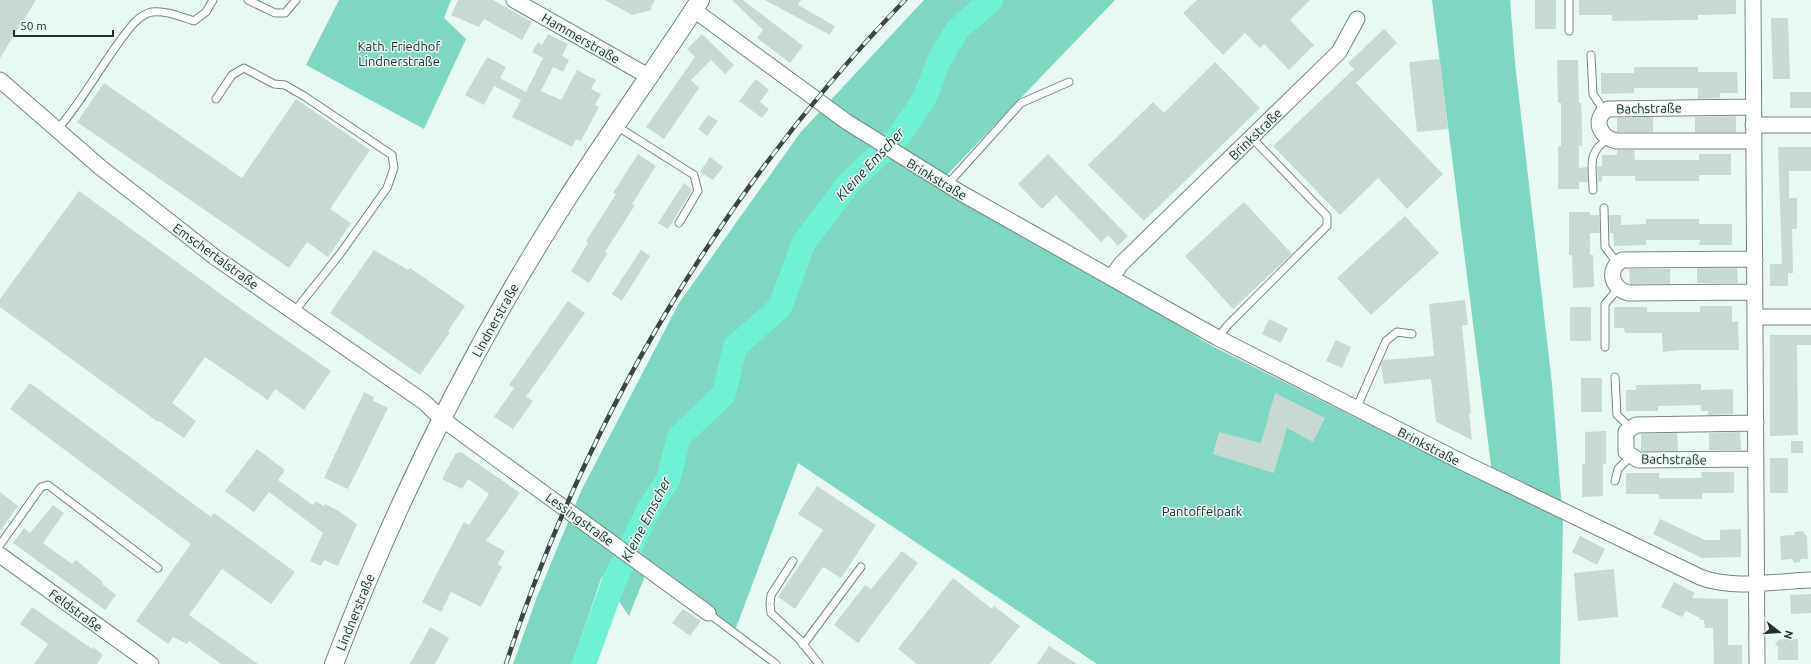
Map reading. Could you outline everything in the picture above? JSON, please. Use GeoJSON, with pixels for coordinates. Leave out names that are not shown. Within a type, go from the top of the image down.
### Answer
{"type":"FeatureCollection","features":[{"type":"Feature","properties":{"kind":"street","name":"Hammerstraße"},"geometry":{"type":"LineString","coordinates":[[514,0],[648,76]]}},
{"type":"Feature","properties":{"kind":"street"},"geometry":{"type":"LineString","coordinates":[[1753,0],[1757,664]]}},
{"type":"Feature","properties":{"kind":"street","name":"Lindnerstraße"},"geometry":{"type":"LineString","coordinates":[[334,664],[382,546],[442,419],[521,274],[573,188],[697,5]]}},
{"type":"Feature","properties":{"kind":"street","name":"Brinkstraße"},"geometry":{"type":"LineString","coordinates":[[697,5],[847,122],[896,154],[947,185],[1218,338],[1356,409],[1700,577],[1724,584],[1811,580]]}},
{"type":"Feature","properties":{"kind":"street","name":"Brinkstraße"},"geometry":{"type":"LineString","coordinates":[[1112,277],[1121,264],[1339,52],[1357,19]]}},
{"type":"Feature","properties":{"kind":"street","name":"Emschertalstraße"},"geometry":{"type":"LineString","coordinates":[[0,80],[100,168],[204,248],[293,312],[424,402],[442,419]]}},
{"type":"Feature","properties":{"kind":"street","name":"Bachstraße"},"geometry":{"type":"LineString","coordinates":[[1608,139],[1603,135],[1600,129],[1600,119],[1604,111],[1617,108],[1753,107]]}},
{"type":"Feature","properties":{"kind":"street"},"geometry":{"type":"LineString","coordinates":[[1753,125],[1811,125]]}},
{"type":"Feature","properties":{"kind":"street"},"geometry":{"type":"LineString","coordinates":[[1608,139],[1616,141],[1753,141]]}},
{"type":"Feature","properties":{"kind":"street"},"geometry":{"type":"LineString","coordinates":[[1755,258],[1628,259],[1617,263],[1613,269],[1613,281],[1618,288],[1628,293],[1755,292]]}},
{"type":"Feature","properties":{"kind":"street"},"geometry":{"type":"LineString","coordinates":[[1755,317],[1811,317]]}},
{"type":"Feature","properties":{"kind":"street","name":"Lessingstraße"},"geometry":{"type":"LineString","coordinates":[[442,419],[708,613]]}},
{"type":"Feature","properties":{"kind":"street"},"geometry":{"type":"LineString","coordinates":[[1631,428],[1636,425],[1756,424]]}},
{"type":"Feature","properties":{"kind":"street","name":"Bachstraße"},"geometry":{"type":"LineString","coordinates":[[1631,428],[1626,432],[1626,452],[1638,460],[1756,459]]}},
{"type":"Feature","properties":{"kind":"street","name":"Feldstraße"},"geometry":{"type":"LineString","coordinates":[[0,555],[152,664]]}},
{"type":"Feature","properties":{"kind":"lane"},"geometry":{"type":"LineString","coordinates":[[57,131],[75,110],[125,35],[138,20],[152,12],[166,13],[194,21],[206,12],[213,0]]}},
{"type":"Feature","properties":{"kind":"lane"},"geometry":{"type":"LineString","coordinates":[[248,0],[275,13],[285,13],[296,0]]}},
{"type":"Feature","properties":{"kind":"lane"},"geometry":{"type":"LineString","coordinates":[[1569,0],[1569,32]]}},
{"type":"Feature","properties":{"kind":"lane"},"geometry":{"type":"LineString","coordinates":[[1591,55],[1592,94],[1604,111]]}},
{"type":"Feature","properties":{"kind":"lane"},"geometry":{"type":"LineString","coordinates":[[216,99],[232,75],[244,68],[274,84],[285,85],[304,96],[392,154],[394,168],[387,188],[340,254],[293,312]]}},
{"type":"Feature","properties":{"kind":"lane"},"geometry":{"type":"LineString","coordinates":[[947,185],[1021,103],[1069,82]]}},
{"type":"Feature","properties":{"kind":"lane"},"geometry":{"type":"LineString","coordinates":[[615,125],[694,175],[698,191],[679,223]]}},
{"type":"Feature","properties":{"kind":"lane"},"geometry":{"type":"LineString","coordinates":[[1218,338],[1227,326],[1328,226],[1327,216],[1251,137]]}},
{"type":"Feature","properties":{"kind":"lane"},"geometry":{"type":"LineString","coordinates":[[1593,190],[1592,155],[1599,145],[1608,139]]}},
{"type":"Feature","properties":{"kind":"lane"},"geometry":{"type":"LineString","coordinates":[[1604,208],[1605,247],[1617,263]]}},
{"type":"Feature","properties":{"kind":"lane"},"geometry":{"type":"LineString","coordinates":[[1605,347],[1605,304],[1618,288]]}},
{"type":"Feature","properties":{"kind":"lane"},"geometry":{"type":"LineString","coordinates":[[1356,409],[1386,341],[1396,332],[1412,334]]}},
{"type":"Feature","properties":{"kind":"lane"},"geometry":{"type":"LineString","coordinates":[[1615,377],[1617,416],[1631,428]]}},
{"type":"Feature","properties":{"kind":"lane"},"geometry":{"type":"LineString","coordinates":[[1615,481],[1618,469],[1631,456]]}},
{"type":"Feature","properties":{"kind":"lane"},"geometry":{"type":"LineString","coordinates":[[0,545],[41,487],[48,484],[158,568]]}},
{"type":"Feature","properties":{"kind":"lane"},"geometry":{"type":"LineString","coordinates":[[793,561],[772,594],[770,604],[771,612],[804,645],[819,664]]}},
{"type":"Feature","properties":{"kind":"lane"},"geometry":{"type":"LineString","coordinates":[[804,645],[861,567]]}},
{"type":"Feature","properties":{"kind":"lane","name":"Lessingstraße"},"geometry":{"type":"LineString","coordinates":[[708,613],[776,664]]}},
{"type":"Feature","properties":{"kind":"green space","name":"Kath. Friedhof Lindnerstraße"},"geometry":{"type":"Polygon","coordinates":[[[339,0],[451,0],[444,18],[466,39],[424,129],[306,65],[339,0]]]}},
{"type":"Feature","properties":{"kind":"green space","name":"Pantoffelpark"},"geometry":{"type":"Polygon","coordinates":[[[924,0],[1115,0],[943,179],[1212,346],[1471,475],[1495,484],[1491,465],[1432,0],[1510,0],[1515,63],[1552,384],[1563,522],[1560,664],[1097,664],[798,463],[734,633],[645,576],[629,616],[602,576],[572,664],[513,664],[537,597],[581,491],[679,303],[800,133],[924,0]]]}},
{"type":"Feature","properties":{"kind":"building"},"geometry":{"type":"Polygon","coordinates":[[[0,0],[36,0],[0,58],[0,0]]]}},
{"type":"Feature","properties":{"kind":"building"},"geometry":{"type":"Polygon","coordinates":[[[458,0],[493,0],[532,22],[522,40],[484,19],[479,27],[451,15],[458,0]]]}},
{"type":"Feature","properties":{"kind":"building"},"geometry":{"type":"Polygon","coordinates":[[[605,0],[655,0],[651,7],[652,10],[632,15],[605,0]]]}},
{"type":"Feature","properties":{"kind":"building"},"geometry":{"type":"Polygon","coordinates":[[[732,0],[743,0],[803,46],[790,63],[757,38],[763,30],[732,0]]]}},
{"type":"Feature","properties":{"kind":"building"},"geometry":{"type":"Polygon","coordinates":[[[765,0],[801,0],[798,5],[835,26],[830,35],[765,0]]]}},
{"type":"Feature","properties":{"kind":"building"},"geometry":{"type":"Polygon","coordinates":[[[1197,0],[1310,0],[1290,20],[1314,45],[1289,70],[1264,44],[1260,48],[1245,33],[1223,55],[1183,13],[1197,0]]]}},
{"type":"Feature","properties":{"kind":"building"},"geometry":{"type":"Polygon","coordinates":[[[1535,0],[1556,0],[1556,29],[1535,29],[1535,0]]]}},
{"type":"Feature","properties":{"kind":"building"},"geometry":{"type":"Polygon","coordinates":[[[1579,0],[1736,0],[1736,14],[1698,15],[1698,20],[1612,21],[1612,15],[1579,15],[1579,0]]]}},
{"type":"Feature","properties":{"kind":"building"},"geometry":{"type":"Polygon","coordinates":[[[1771,18],[1788,18],[1790,79],[1773,79],[1771,18]]]}},
{"type":"Feature","properties":{"kind":"building"},"geometry":{"type":"Polygon","coordinates":[[[1384,29],[1397,43],[1356,83],[1443,174],[1407,209],[1378,178],[1340,215],[1273,146],[1354,69],[1348,63],[1384,29]]]}},
{"type":"Feature","properties":{"kind":"building"},"geometry":{"type":"Polygon","coordinates":[[[548,34],[568,44],[562,56],[569,60],[563,72],[553,67],[541,91],[561,100],[577,70],[596,80],[591,89],[601,94],[595,105],[599,107],[581,141],[576,139],[572,147],[512,117],[521,100],[494,86],[484,105],[465,95],[487,57],[506,67],[500,78],[526,92],[543,58],[532,52],[538,42],[542,45],[548,34]]]}},
{"type":"Feature","properties":{"kind":"building"},"geometry":{"type":"Polygon","coordinates":[[[702,34],[734,65],[725,74],[711,60],[691,80],[699,88],[664,139],[646,127],[695,57],[687,49],[702,34]]]}},
{"type":"Feature","properties":{"kind":"building"},"geometry":{"type":"Polygon","coordinates":[[[1440,59],[1448,129],[1417,132],[1409,62],[1440,59]]]}},
{"type":"Feature","properties":{"kind":"building"},"geometry":{"type":"Polygon","coordinates":[[[1557,60],[1578,60],[1579,103],[1581,103],[1582,125],[1582,146],[1579,146],[1579,168],[1587,167],[1588,182],[1579,182],[1579,189],[1558,189],[1558,146],[1561,146],[1561,103],[1558,103],[1557,60]]]}},
{"type":"Feature","properties":{"kind":"building"},"geometry":{"type":"Polygon","coordinates":[[[1215,62],[1260,108],[1144,221],[1088,165],[1153,102],[1164,113],[1215,62]]]}},
{"type":"Feature","properties":{"kind":"building"},"geometry":{"type":"Polygon","coordinates":[[[1634,67],[1698,67],[1698,72],[1737,72],[1738,93],[1720,93],[1720,98],[1698,99],[1698,88],[1634,88],[1634,93],[1601,94],[1601,73],[1634,73],[1634,67]]]}},
{"type":"Feature","properties":{"kind":"building"},"geometry":{"type":"Polygon","coordinates":[[[756,79],[769,90],[760,102],[769,109],[762,118],[739,101],[756,79]]]}},
{"type":"Feature","properties":{"kind":"building"},"geometry":{"type":"Polygon","coordinates":[[[104,83],[242,178],[296,99],[370,150],[330,209],[351,223],[328,257],[307,242],[289,268],[77,122],[104,83]]]}},
{"type":"Feature","properties":{"kind":"building"},"geometry":{"type":"Polygon","coordinates":[[[1790,92],[1811,92],[1811,108],[1790,108],[1790,92]]]}},
{"type":"Feature","properties":{"kind":"building"},"geometry":{"type":"Polygon","coordinates":[[[708,115],[718,121],[707,136],[698,129],[708,115]]]}},
{"type":"Feature","properties":{"kind":"building"},"geometry":{"type":"Polygon","coordinates":[[[1736,116],[1736,132],[1695,132],[1695,117],[1736,116]]]}},
{"type":"Feature","properties":{"kind":"building"},"geometry":{"type":"Polygon","coordinates":[[[1653,117],[1653,132],[1617,132],[1617,118],[1653,117]]]}},
{"type":"Feature","properties":{"kind":"building"},"geometry":{"type":"Polygon","coordinates":[[[1778,147],[1811,147],[1811,171],[1789,171],[1789,198],[1797,198],[1797,229],[1792,229],[1793,273],[1788,273],[1788,286],[1770,286],[1770,264],[1782,264],[1778,147]]]}},
{"type":"Feature","properties":{"kind":"building"},"geometry":{"type":"Polygon","coordinates":[[[1617,150],[1634,150],[1635,160],[1699,160],[1699,154],[1731,154],[1731,175],[1699,175],[1699,181],[1635,181],[1635,176],[1602,176],[1602,182],[1598,182],[1597,167],[1602,166],[1602,155],[1617,155],[1617,150]]]}},
{"type":"Feature","properties":{"kind":"building"},"geometry":{"type":"Polygon","coordinates":[[[638,154],[656,166],[632,204],[635,205],[605,252],[607,254],[589,283],[571,271],[588,243],[586,241],[616,194],[613,193],[638,154]]]}},
{"type":"Feature","properties":{"kind":"building"},"geometry":{"type":"Polygon","coordinates":[[[1048,154],[1128,236],[1118,246],[1108,235],[1101,242],[1056,195],[1042,209],[1018,184],[1048,154]]]}},
{"type":"Feature","properties":{"kind":"building"},"geometry":{"type":"Polygon","coordinates":[[[710,157],[723,167],[713,180],[700,172],[710,157]]]}},
{"type":"Feature","properties":{"kind":"building"},"geometry":{"type":"Polygon","coordinates":[[[684,183],[692,190],[668,229],[658,223],[684,183]]]}},
{"type":"Feature","properties":{"kind":"building"},"geometry":{"type":"Polygon","coordinates":[[[79,191],[240,308],[331,371],[304,410],[275,389],[268,400],[205,357],[172,403],[196,421],[184,438],[159,421],[158,422],[0,307],[0,299],[79,191]]]}},
{"type":"Feature","properties":{"kind":"building"},"geometry":{"type":"Polygon","coordinates":[[[1244,202],[1292,254],[1233,309],[1185,256],[1244,202]]]}},
{"type":"Feature","properties":{"kind":"building"},"geometry":{"type":"Polygon","coordinates":[[[1569,212],[1590,212],[1590,215],[1599,215],[1600,233],[1590,233],[1590,255],[1593,255],[1594,287],[1573,288],[1572,255],[1569,255],[1569,212]]]}},
{"type":"Feature","properties":{"kind":"building"},"geometry":{"type":"Polygon","coordinates":[[[1609,215],[1621,215],[1621,225],[1646,224],[1646,219],[1699,219],[1699,224],[1732,224],[1732,245],[1699,245],[1700,240],[1646,240],[1646,245],[1614,246],[1613,233],[1610,233],[1609,215]]]}},
{"type":"Feature","properties":{"kind":"building"},"geometry":{"type":"Polygon","coordinates":[[[1405,216],[1439,253],[1371,315],[1337,278],[1405,216]]]}},
{"type":"Feature","properties":{"kind":"building"},"geometry":{"type":"Polygon","coordinates":[[[374,250],[408,270],[410,268],[465,306],[448,331],[450,332],[420,375],[330,313],[374,250]]]}},
{"type":"Feature","properties":{"kind":"building"},"geometry":{"type":"Polygon","coordinates":[[[641,250],[650,256],[622,301],[612,294],[641,250]]]}},
{"type":"Feature","properties":{"kind":"building"},"geometry":{"type":"Polygon","coordinates":[[[1697,268],[1737,268],[1738,283],[1697,283],[1697,268]]]}},
{"type":"Feature","properties":{"kind":"building"},"geometry":{"type":"Polygon","coordinates":[[[1629,269],[1670,269],[1670,284],[1630,284],[1629,269]]]}},
{"type":"Feature","properties":{"kind":"building"},"geometry":{"type":"Polygon","coordinates":[[[1465,300],[1468,325],[1462,325],[1471,414],[1469,414],[1472,440],[1436,422],[1431,379],[1384,384],[1381,364],[1383,360],[1434,356],[1429,304],[1465,300]]]}},
{"type":"Feature","properties":{"kind":"building"},"geometry":{"type":"Polygon","coordinates":[[[568,301],[585,313],[526,397],[533,401],[513,429],[494,417],[514,388],[509,385],[568,301]]]}},
{"type":"Feature","properties":{"kind":"building"},"geometry":{"type":"Polygon","coordinates":[[[1700,306],[1732,306],[1732,322],[1738,321],[1739,350],[1679,350],[1663,352],[1662,333],[1625,333],[1624,328],[1614,328],[1614,307],[1647,307],[1647,312],[1700,312],[1700,306]]]}},
{"type":"Feature","properties":{"kind":"building"},"geometry":{"type":"Polygon","coordinates":[[[1570,307],[1591,307],[1591,341],[1570,341],[1570,307]]]}},
{"type":"Feature","properties":{"kind":"building"},"geometry":{"type":"Polygon","coordinates":[[[1269,319],[1288,328],[1281,343],[1262,334],[1269,319]]]}},
{"type":"Feature","properties":{"kind":"building"},"geometry":{"type":"Polygon","coordinates":[[[1770,335],[1811,335],[1811,345],[1797,345],[1798,435],[1770,436],[1770,335]]]}},
{"type":"Feature","properties":{"kind":"building"},"geometry":{"type":"Polygon","coordinates":[[[1336,340],[1351,347],[1342,368],[1326,361],[1336,340]]]}},
{"type":"Feature","properties":{"kind":"building"},"geometry":{"type":"Polygon","coordinates":[[[1581,378],[1602,378],[1602,412],[1581,412],[1581,378]]]}},
{"type":"Feature","properties":{"kind":"building"},"geometry":{"type":"Polygon","coordinates":[[[30,383],[211,517],[214,513],[295,572],[271,604],[222,569],[189,615],[258,664],[221,664],[189,641],[187,644],[173,637],[168,644],[136,621],[191,544],[10,409],[30,383]]]}},
{"type":"Feature","properties":{"kind":"building"},"geometry":{"type":"Polygon","coordinates":[[[1701,384],[1701,390],[1733,389],[1733,414],[1708,415],[1708,411],[1701,411],[1701,405],[1658,406],[1658,411],[1626,411],[1626,390],[1636,390],[1636,385],[1701,384]]]}},
{"type":"Feature","properties":{"kind":"building"},"geometry":{"type":"Polygon","coordinates":[[[364,392],[374,397],[373,401],[388,408],[348,489],[324,478],[364,392]]]}},
{"type":"Feature","properties":{"kind":"building"},"geometry":{"type":"Polygon","coordinates":[[[1275,393],[1325,418],[1313,442],[1287,428],[1274,473],[1213,454],[1219,432],[1261,443],[1275,393]]]}},
{"type":"Feature","properties":{"kind":"building"},"geometry":{"type":"Polygon","coordinates":[[[1606,431],[1606,464],[1603,464],[1603,496],[1582,497],[1582,464],[1585,464],[1585,432],[1606,431]]]}},
{"type":"Feature","properties":{"kind":"building"},"geometry":{"type":"Polygon","coordinates":[[[1740,432],[1741,450],[1709,450],[1709,433],[1740,432]]]}},
{"type":"Feature","properties":{"kind":"building"},"geometry":{"type":"Polygon","coordinates":[[[1677,433],[1678,451],[1641,451],[1641,434],[1677,433]]]}},
{"type":"Feature","properties":{"kind":"building"},"geometry":{"type":"Polygon","coordinates":[[[1791,441],[1803,441],[1803,453],[1791,453],[1791,441]]]}},
{"type":"Feature","properties":{"kind":"building"},"geometry":{"type":"Polygon","coordinates":[[[257,449],[285,470],[278,480],[313,505],[316,501],[324,506],[325,504],[337,510],[357,524],[338,566],[324,560],[321,566],[310,561],[323,533],[269,492],[254,512],[225,491],[257,449]]]}},
{"type":"Feature","properties":{"kind":"building"},"geometry":{"type":"Polygon","coordinates":[[[461,452],[520,493],[486,541],[505,551],[498,564],[502,567],[481,607],[451,592],[441,612],[422,602],[464,522],[469,525],[489,494],[468,479],[462,489],[442,479],[456,453],[461,452]]]}},
{"type":"Feature","properties":{"kind":"building"},"geometry":{"type":"Polygon","coordinates":[[[1770,458],[1788,458],[1788,493],[1770,493],[1770,458]]]}},
{"type":"Feature","properties":{"kind":"building"},"geometry":{"type":"Polygon","coordinates":[[[1701,472],[1734,472],[1734,493],[1702,493],[1702,499],[1659,499],[1659,494],[1626,494],[1626,473],[1659,473],[1659,478],[1702,478],[1701,472]]]}},
{"type":"Feature","properties":{"kind":"building"},"geometry":{"type":"Polygon","coordinates":[[[817,486],[876,525],[841,578],[823,567],[795,609],[778,597],[823,530],[798,514],[817,486]]]}},
{"type":"Feature","properties":{"kind":"building"},"geometry":{"type":"Polygon","coordinates":[[[0,492],[18,506],[0,531],[0,492]]]}},
{"type":"Feature","properties":{"kind":"building"},"geometry":{"type":"Polygon","coordinates":[[[53,505],[64,513],[43,543],[72,564],[76,560],[103,582],[102,584],[116,595],[105,610],[13,543],[24,528],[30,533],[53,505]]]}},
{"type":"Feature","properties":{"kind":"building"},"geometry":{"type":"Polygon","coordinates":[[[1660,519],[1705,540],[1720,540],[1720,530],[1741,529],[1741,557],[1702,558],[1653,534],[1660,519]]]}},
{"type":"Feature","properties":{"kind":"building"},"geometry":{"type":"Polygon","coordinates":[[[1803,531],[1807,537],[1808,559],[1801,559],[1800,562],[1794,563],[1792,559],[1781,560],[1780,536],[1794,535],[1795,532],[1803,531]]]}},
{"type":"Feature","properties":{"kind":"building"},"geometry":{"type":"Polygon","coordinates":[[[1580,536],[1605,549],[1597,565],[1572,552],[1580,536]]]}},
{"type":"Feature","properties":{"kind":"building"},"geometry":{"type":"Polygon","coordinates":[[[902,551],[918,563],[858,643],[834,625],[865,585],[871,589],[902,551]]]}},
{"type":"Feature","properties":{"kind":"building"},"geometry":{"type":"Polygon","coordinates":[[[1614,569],[1618,617],[1578,621],[1574,573],[1614,569]]]}},
{"type":"Feature","properties":{"kind":"building"},"geometry":{"type":"Polygon","coordinates":[[[953,578],[992,609],[994,606],[1020,626],[990,664],[917,664],[898,649],[953,578]]]}},
{"type":"Feature","properties":{"kind":"building"},"geometry":{"type":"Polygon","coordinates":[[[1674,582],[1695,593],[1692,598],[1728,599],[1728,645],[1742,645],[1742,664],[1714,664],[1713,628],[1705,628],[1704,620],[1700,620],[1700,618],[1686,611],[1682,617],[1661,607],[1674,582]]]}},
{"type":"Feature","properties":{"kind":"building"},"geometry":{"type":"Polygon","coordinates":[[[1811,594],[1811,613],[1791,614],[1790,595],[1811,594]]]}},
{"type":"Feature","properties":{"kind":"building"},"geometry":{"type":"Polygon","coordinates":[[[32,607],[103,655],[97,664],[34,664],[48,644],[20,624],[32,607]]]}},
{"type":"Feature","properties":{"kind":"building"},"geometry":{"type":"Polygon","coordinates":[[[683,609],[701,621],[690,636],[672,623],[683,609]]]}},
{"type":"Feature","properties":{"kind":"building"},"geometry":{"type":"Polygon","coordinates":[[[430,627],[449,638],[435,664],[410,664],[430,627]]]}},
{"type":"Feature","properties":{"kind":"building"},"geometry":{"type":"Polygon","coordinates":[[[1780,639],[1798,639],[1798,660],[1778,660],[1778,647],[1775,643],[1780,639]]]}},
{"type":"Feature","properties":{"kind":"building"},"geometry":{"type":"Polygon","coordinates":[[[1049,646],[1077,664],[1037,664],[1049,646]]]}},
{"type":"Feature","properties":{"kind":"waterway","name":"Kleine Emscher"},"geometry":{"type":"LineString","coordinates":[[584,664],[614,581],[650,507],[668,480],[679,437],[724,394],[735,347],[780,307],[804,242],[849,183],[900,135],[925,97],[939,60],[957,30],[991,0]]}},
{"type":"Feature","properties":{"kind":"railway"},"geometry":{"type":"LineString","coordinates":[[506,664],[539,572],[577,482],[620,395],[668,310],[721,227],[778,148],[839,72],[905,0]]}}]}
